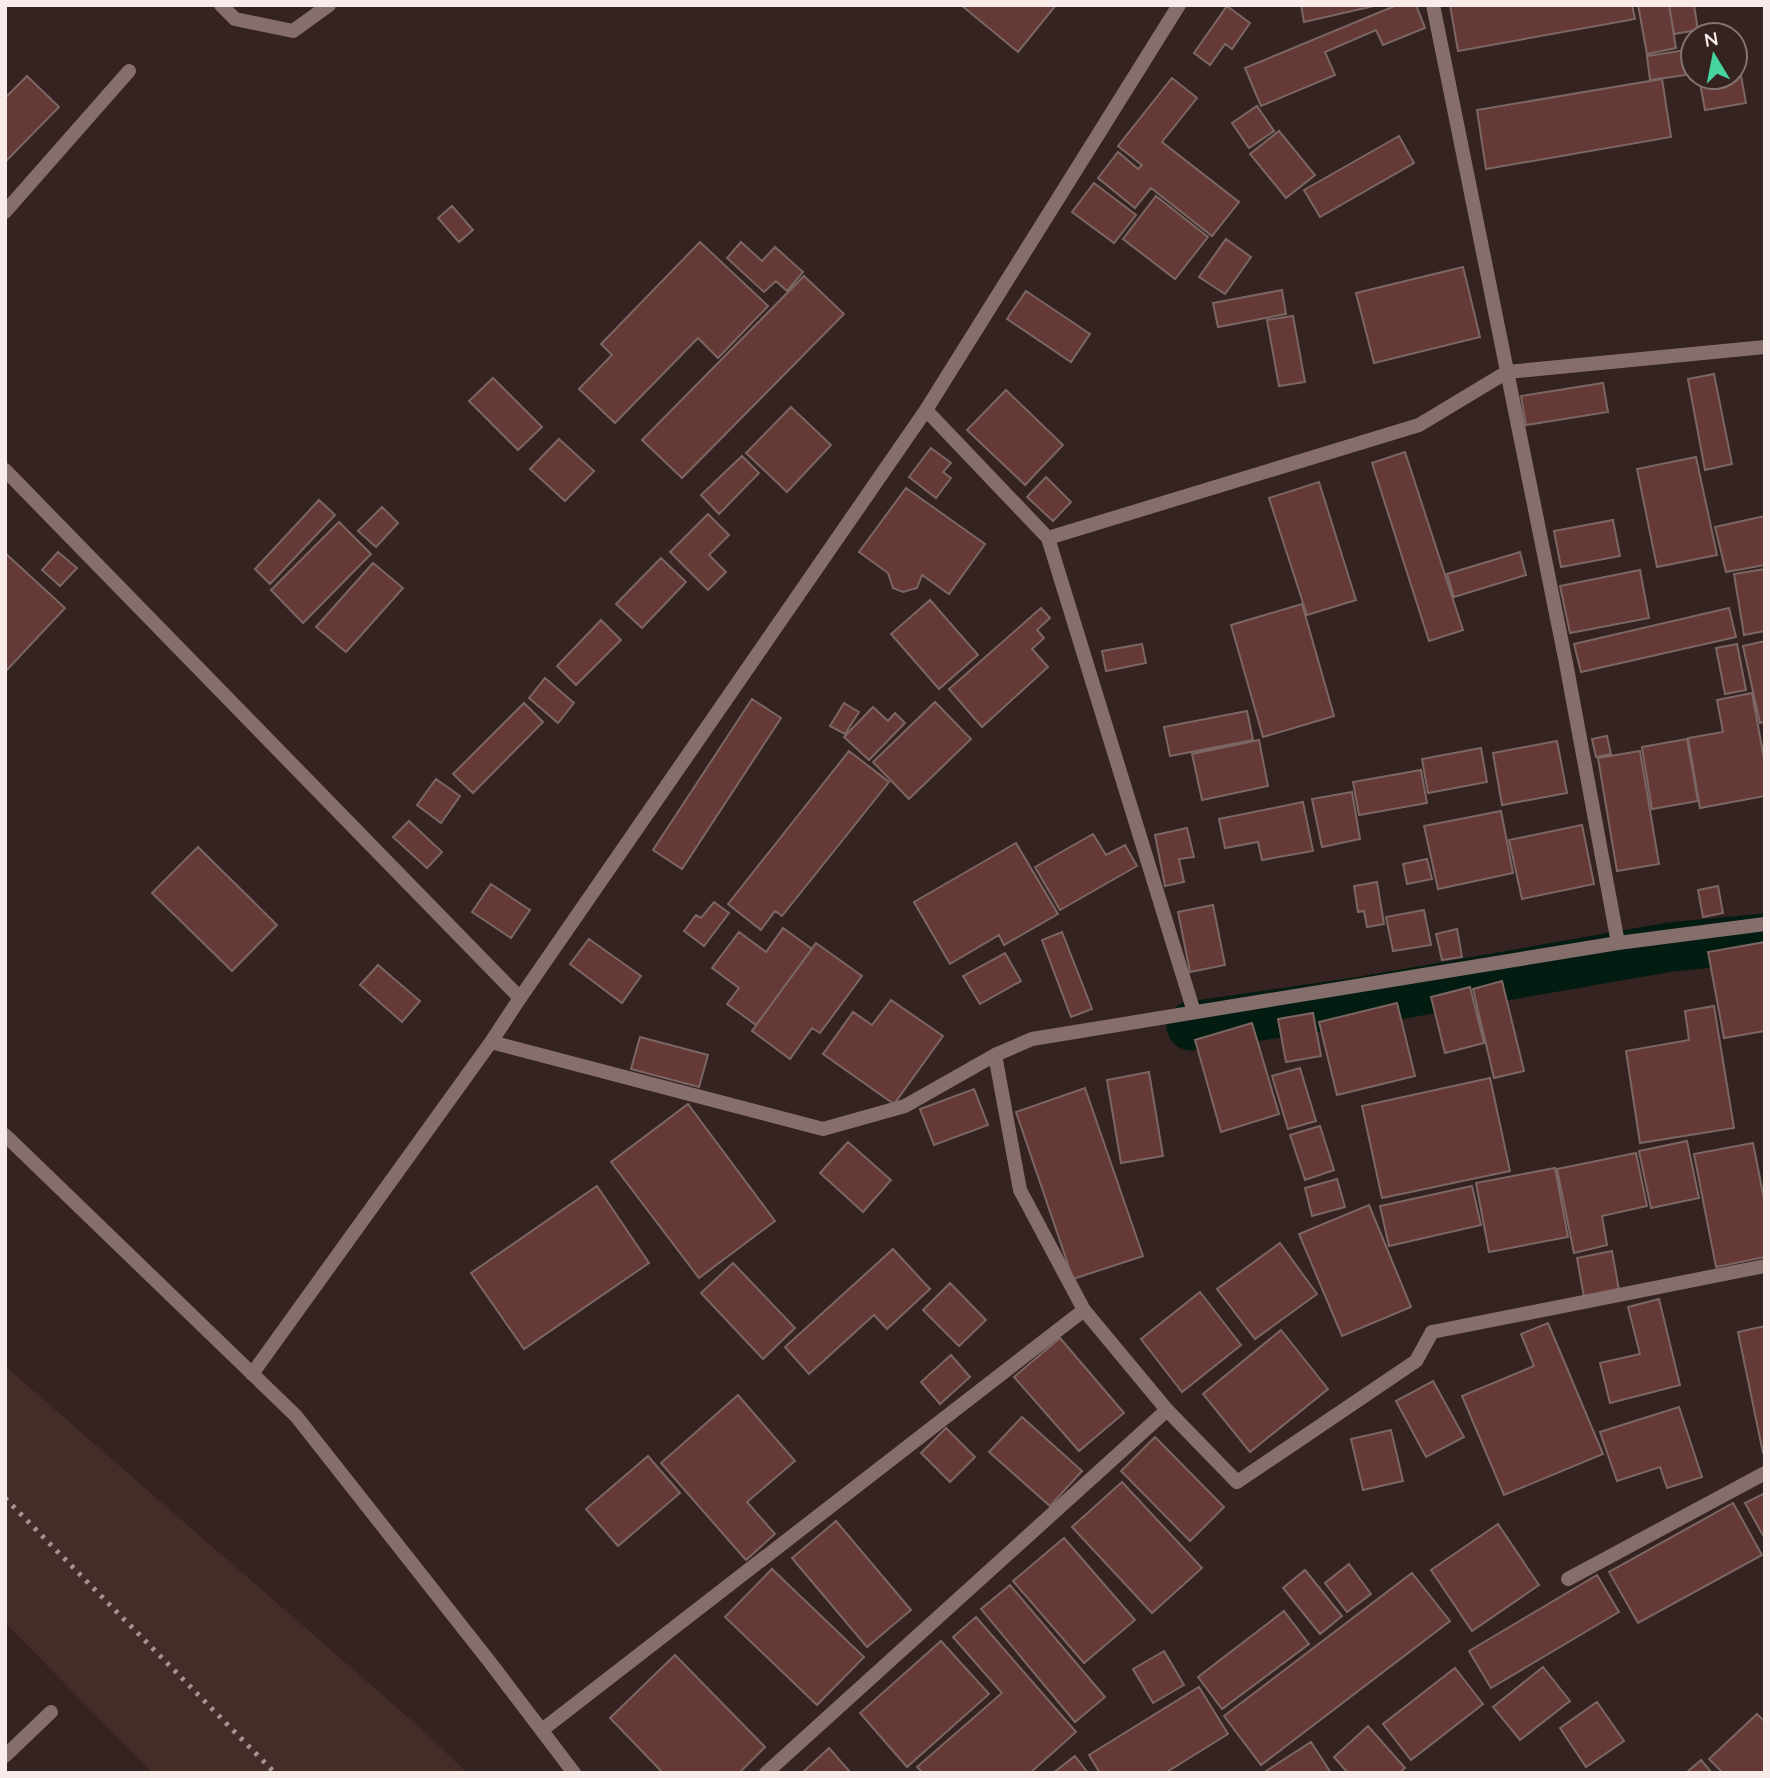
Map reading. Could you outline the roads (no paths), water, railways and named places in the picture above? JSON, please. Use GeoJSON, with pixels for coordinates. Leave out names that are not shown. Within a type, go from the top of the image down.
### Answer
{"type":"FeatureCollection","features":[{"type":"Feature","properties":{"kind":"street"},"geometry":{"type":"LineString","coordinates":[[221,5],[235,19],[293,31],[329,5]]}},
{"type":"Feature","properties":{"kind":"street"},"geometry":{"type":"LineString","coordinates":[[252,1374],[491,1042],[926,410],[1179,5]]}},
{"type":"Feature","properties":{"kind":"street"},"geometry":{"type":"LineString","coordinates":[[1433,5],[1566,663],[1618,943]]}},
{"type":"Feature","properties":{"kind":"street"},"geometry":{"type":"LineString","coordinates":[[5,212],[129,71]]}},
{"type":"Feature","properties":{"kind":"street"},"geometry":{"type":"LineString","coordinates":[[1048,538],[1419,425],[1507,372],[1765,347]]}},
{"type":"Feature","properties":{"kind":"street"},"geometry":{"type":"LineString","coordinates":[[926,410],[1048,538],[1194,1012]]}},
{"type":"Feature","properties":{"kind":"street"},"geometry":{"type":"LineString","coordinates":[[5,470],[520,998]]}},
{"type":"Feature","properties":{"kind":"street"},"geometry":{"type":"LineString","coordinates":[[491,1042],[823,1129],[905,1106],[995,1055],[1032,1039],[1618,943],[1765,924]]}},
{"type":"Feature","properties":{"kind":"street"},"geometry":{"type":"LineString","coordinates":[[995,1055],[1020,1190],[1084,1310],[1167,1410],[1237,1482],[1416,1362],[1432,1332],[1765,1266]]}},
{"type":"Feature","properties":{"kind":"street"},"geometry":{"type":"LineString","coordinates":[[5,1135],[296,1416],[574,1773]]}},
{"type":"Feature","properties":{"kind":"street"},"geometry":{"type":"LineString","coordinates":[[542,1730],[1084,1310]]}},
{"type":"Feature","properties":{"kind":"street"},"geometry":{"type":"LineString","coordinates":[[766,1773],[1167,1410]]}},
{"type":"Feature","properties":{"kind":"street"},"geometry":{"type":"LineString","coordinates":[[1568,1579],[1765,1473]]}},
{"type":"Feature","properties":{"kind":"street"},"geometry":{"type":"LineString","coordinates":[[5,1756],[51,1712]]}},
{"type":"Feature","properties":{"kind":"waterway"},"geometry":{"type":"LineString","coordinates":[[1191,1026],[1363,1001],[1670,947],[1765,938]]}},
{"type":"Feature","properties":{"kind":"railway"},"geometry":{"type":"LineString","coordinates":[[5,1498],[275,1773]]}}]}
